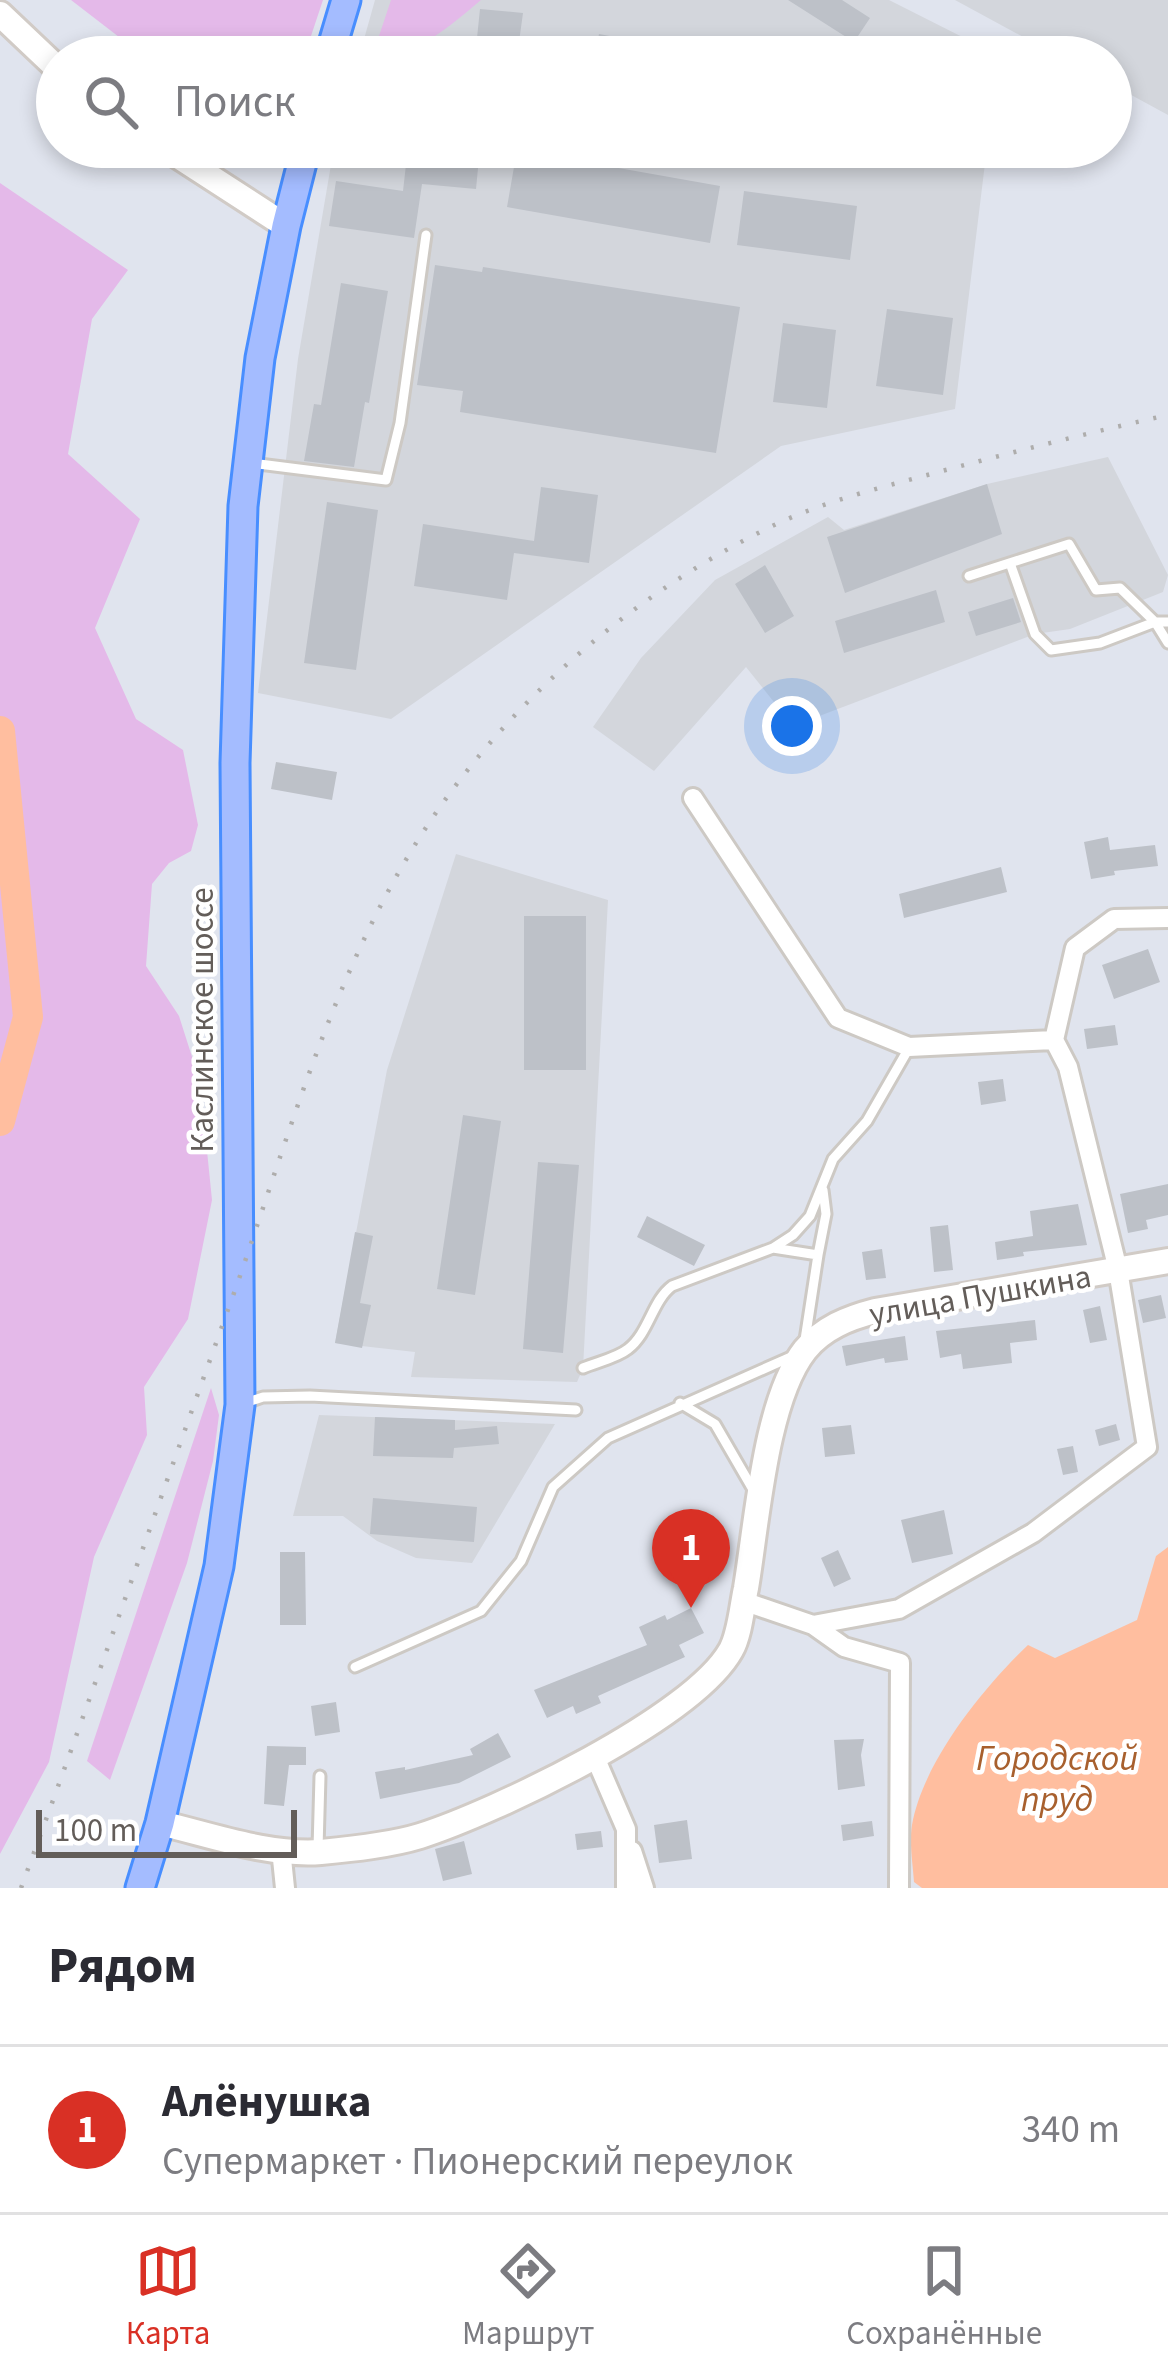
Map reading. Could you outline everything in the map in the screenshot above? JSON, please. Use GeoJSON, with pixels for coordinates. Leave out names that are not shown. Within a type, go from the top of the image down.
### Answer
{"type":"FeatureCollection","features":[{"type":"Feature","properties":{"kind":"main road"},"geometry":{"type":"LineString","coordinates":[[335,36],[346,0]]}},
{"type":"Feature","properties":{"kind":"main road","name":"Каслинское шоссе"},"geometry":{"type":"LineString","coordinates":[[140,1888],[160,1823],[219,1566],[240,1405],[235,763],[247,463],[260,358],[301,168]]}},
{"type":"Feature","properties":{"kind":"street"},"geometry":{"type":"LineString","coordinates":[[0,14],[36,48]]}},
{"type":"Feature","properties":{"kind":"street"},"geometry":{"type":"LineString","coordinates":[[196,168],[286,226]]}},
{"type":"Feature","properties":{"kind":"street"},"geometry":{"type":"LineString","coordinates":[[693,798],[838,1018],[909,1047],[1054,1040]]}},
{"type":"Feature","properties":{"kind":"street"},"geometry":{"type":"LineString","coordinates":[[813,1625],[899,1609],[1033,1533],[1147,1447],[1118,1270],[1068,1067],[1054,1040],[1076,948],[1114,919],[1168,919]]}},
{"type":"Feature","properties":{"kind":"street","name":"улица Пушкина"},"geometry":{"type":"LineString","coordinates":[[803,1352],[822,1332],[875,1310],[1168,1261]]}},
{"type":"Feature","properties":{"kind":"street"},"geometry":{"type":"LineString","coordinates":[[160,1823],[281,1849],[318,1852],[416,1837],[493,1808],[595,1756],[694,1690],[731,1650],[772,1429],[785,1387],[803,1352]]}},
{"type":"Feature","properties":{"kind":"street"},"geometry":{"type":"LineString","coordinates":[[743,1600],[813,1625],[844,1647],[900,1663],[899,1888]]}},
{"type":"Feature","properties":{"kind":"street"},"geometry":{"type":"LineString","coordinates":[[595,1756],[626,1829],[644,1888]]}},
{"type":"Feature","properties":{"kind":"street"},"geometry":{"type":"LineString","coordinates":[[626,1829],[626,1888]]}},
{"type":"Feature","properties":{"kind":"street"},"geometry":{"type":"LineString","coordinates":[[281,1849],[285,1888]]}},
{"type":"Feature","properties":{"kind":"lane"},"geometry":{"type":"LineString","coordinates":[[247,463],[386,480],[400,423],[426,235]]}},
{"type":"Feature","properties":{"kind":"lane"},"geometry":{"type":"LineString","coordinates":[[969,576],[1069,544],[1096,590],[1120,587],[1168,643]]}},
{"type":"Feature","properties":{"kind":"lane"},"geometry":{"type":"LineString","coordinates":[[1010,563],[1035,634],[1052,650],[1100,643],[1154,622],[1168,622]]}},
{"type":"Feature","properties":{"kind":"lane"},"geometry":{"type":"LineString","coordinates":[[583,1368],[629,1349],[652,1318],[662,1294],[672,1286],[773,1248],[793,1235],[810,1216],[833,1159],[867,1120],[909,1047]]}},
{"type":"Feature","properties":{"kind":"lane"},"geometry":{"type":"LineString","coordinates":[[355,1667],[482,1611],[521,1562],[554,1487],[608,1438],[803,1352],[826,1214],[823,1184]]}},
{"type":"Feature","properties":{"kind":"lane"},"geometry":{"type":"LineString","coordinates":[[773,1248],[818,1256]]}},
{"type":"Feature","properties":{"kind":"lane"},"geometry":{"type":"LineString","coordinates":[[240,1405],[263,1397],[310,1396],[576,1410]]}},
{"type":"Feature","properties":{"kind":"lane"},"geometry":{"type":"LineString","coordinates":[[680,1403],[715,1424],[761,1502]]}},
{"type":"Feature","properties":{"kind":"lane"},"geometry":{"type":"LineString","coordinates":[[318,1852],[320,1776]]}},
{"type":"Feature","properties":{"kind":"shaded area"},"geometry":{"type":"Polygon","coordinates":[[[71,0],[323,0],[311,36],[118,36],[71,0]]]}},
{"type":"Feature","properties":{"kind":"shaded area"},"geometry":{"type":"Polygon","coordinates":[[[375,0],[889,0],[960,36],[365,36],[375,0]]]}},
{"type":"Feature","properties":{"kind":"shaded area"},"geometry":{"type":"Polygon","coordinates":[[[391,0],[481,0],[434,36],[379,36],[391,0]]]}},
{"type":"Feature","properties":{"kind":"shaded area"},"geometry":{"type":"Polygon","coordinates":[[[955,0],[1168,0],[1168,115],[1132,95],[1132,36],[1021,36],[955,0]]]}},
{"type":"Feature","properties":{"kind":"shaded area"},"geometry":{"type":"Polygon","coordinates":[[[330,168],[984,168],[955,409],[781,446],[391,719],[258,693],[298,359],[330,168]]]}},
{"type":"Feature","properties":{"kind":"shaded area"},"geometry":{"type":"Polygon","coordinates":[[[0,183],[128,270],[92,319],[68,454],[140,519],[95,628],[136,719],[183,750],[198,825],[191,851],[169,863],[152,884],[146,966],[179,1016],[200,1082],[212,1200],[188,1319],[144,1387],[147,1435],[94,1557],[49,1762],[0,1854],[0,183]]]}},
{"type":"Feature","properties":{"kind":"shaded area"},"geometry":{"type":"Polygon","coordinates":[[[1108,457],[1168,575],[1163,592],[1070,629],[1035,634],[793,726],[746,667],[654,771],[593,727],[641,658],[715,580],[828,517],[844,530],[987,484],[1108,457]]]}},
{"type":"Feature","properties":{"kind":"shaded area"},"geometry":{"type":"Polygon","coordinates":[[[456,854],[608,900],[583,1368],[577,1382],[411,1377],[415,1352],[335,1343],[387,1070],[456,854]]]}},
{"type":"Feature","properties":{"kind":"shaded area"},"geometry":{"type":"Polygon","coordinates":[[[211,1388],[219,1415],[213,1461],[187,1563],[110,1780],[87,1761],[211,1388]]]}},
{"type":"Feature","properties":{"kind":"shaded area"},"geometry":{"type":"Polygon","coordinates":[[[319,1415],[555,1424],[472,1563],[416,1558],[377,1541],[343,1516],[293,1516],[319,1415]]]}},
{"type":"Feature","properties":{"kind":"water","name":"Городской пруд"},"geometry":{"type":"Polygon","coordinates":[[[1168,1547],[1168,1888],[922,1888],[914,1882],[912,1825],[928,1776],[957,1728],[1028,1645],[1055,1658],[1137,1620],[1156,1556],[1168,1547]]]}},
{"type":"Feature","properties":{"kind":"building"},"geometry":{"type":"Polygon","coordinates":[[[788,0],[842,0],[870,18],[858,36],[845,36],[788,0]]]}},
{"type":"Feature","properties":{"kind":"building"},"geometry":{"type":"Polygon","coordinates":[[[480,9],[523,13],[520,36],[477,36],[480,9]]]}},
{"type":"Feature","properties":{"kind":"building"},"geometry":{"type":"Polygon","coordinates":[[[406,168],[478,168],[476,189],[422,184],[414,238],[329,226],[336,181],[403,191],[406,168]]]}},
{"type":"Feature","properties":{"kind":"building"},"geometry":{"type":"Polygon","coordinates":[[[514,168],[618,168],[720,186],[710,243],[507,207],[514,168]]]}},
{"type":"Feature","properties":{"kind":"building"},"geometry":{"type":"Polygon","coordinates":[[[744,191],[857,206],[850,260],[737,245],[744,191]]]}},
{"type":"Feature","properties":{"kind":"building"},"geometry":{"type":"Polygon","coordinates":[[[435,265],[482,272],[483,267],[740,307],[716,453],[460,412],[463,391],[417,385],[435,265]]]}},
{"type":"Feature","properties":{"kind":"building"},"geometry":{"type":"Polygon","coordinates":[[[341,283],[388,291],[354,467],[304,461],[314,404],[321,405],[341,283]]]}},
{"type":"Feature","properties":{"kind":"building"},"geometry":{"type":"Polygon","coordinates":[[[887,309],[953,318],[943,395],[876,386],[887,309]]]}},
{"type":"Feature","properties":{"kind":"building"},"geometry":{"type":"Polygon","coordinates":[[[783,323],[836,330],[827,408],[773,402],[783,323]]]}},
{"type":"Feature","properties":{"kind":"building"},"geometry":{"type":"Polygon","coordinates":[[[987,484],[1002,534],[845,593],[827,537],[987,484]]]}},
{"type":"Feature","properties":{"kind":"building"},"geometry":{"type":"Polygon","coordinates":[[[541,487],[598,495],[589,563],[514,553],[507,600],[414,586],[423,524],[534,541],[541,487]]]}},
{"type":"Feature","properties":{"kind":"building"},"geometry":{"type":"Polygon","coordinates":[[[327,502],[378,510],[356,670],[304,663],[327,502]]]}},
{"type":"Feature","properties":{"kind":"building"},"geometry":{"type":"Polygon","coordinates":[[[765,565],[794,616],[765,633],[735,584],[765,565]]]}},
{"type":"Feature","properties":{"kind":"building"},"geometry":{"type":"Polygon","coordinates":[[[936,590],[945,622],[844,653],[835,621],[936,590]]]}},
{"type":"Feature","properties":{"kind":"building"},"geometry":{"type":"Polygon","coordinates":[[[1013,598],[1021,622],[976,636],[968,612],[1013,598]]]}},
{"type":"Feature","properties":{"kind":"building"},"geometry":{"type":"Polygon","coordinates":[[[276,762],[337,772],[332,800],[271,789],[276,762]]]}},
{"type":"Feature","properties":{"kind":"building"},"geometry":{"type":"Polygon","coordinates":[[[1108,837],[1110,850],[1155,845],[1158,866],[1091,879],[1084,842],[1108,837]]]}},
{"type":"Feature","properties":{"kind":"building"},"geometry":{"type":"Polygon","coordinates":[[[1001,867],[1007,892],[904,918],[899,894],[1001,867]]]}},
{"type":"Feature","properties":{"kind":"building"},"geometry":{"type":"Polygon","coordinates":[[[524,916],[586,916],[586,1070],[524,1070],[524,916]]]}},
{"type":"Feature","properties":{"kind":"building"},"geometry":{"type":"Polygon","coordinates":[[[1148,949],[1160,982],[1114,999],[1102,965],[1148,949]]]}},
{"type":"Feature","properties":{"kind":"building"},"geometry":{"type":"Polygon","coordinates":[[[1115,1025],[1118,1045],[1087,1049],[1084,1029],[1115,1025]]]}},
{"type":"Feature","properties":{"kind":"building"},"geometry":{"type":"Polygon","coordinates":[[[1003,1079],[1006,1101],[981,1105],[978,1082],[1003,1079]]]}},
{"type":"Feature","properties":{"kind":"building"},"geometry":{"type":"Polygon","coordinates":[[[463,1115],[501,1121],[475,1295],[437,1289],[463,1115]]]}},
{"type":"Feature","properties":{"kind":"building"},"geometry":{"type":"Polygon","coordinates":[[[538,1162],[579,1165],[563,1353],[523,1349],[538,1162]]]}},
{"type":"Feature","properties":{"kind":"building"},"geometry":{"type":"Polygon","coordinates":[[[1168,1184],[1168,1215],[1146,1220],[1148,1229],[1128,1233],[1120,1194],[1168,1184]]]}},
{"type":"Feature","properties":{"kind":"building"},"geometry":{"type":"Polygon","coordinates":[[[1078,1204],[1087,1245],[1023,1252],[1024,1256],[997,1260],[995,1242],[1033,1236],[1030,1211],[1078,1204]]]}},
{"type":"Feature","properties":{"kind":"building"},"geometry":{"type":"Polygon","coordinates":[[[647,1216],[705,1245],[694,1266],[637,1237],[647,1216]]]}},
{"type":"Feature","properties":{"kind":"building"},"geometry":{"type":"Polygon","coordinates":[[[948,1225],[953,1270],[934,1272],[930,1227],[948,1225]]]}},
{"type":"Feature","properties":{"kind":"building"},"geometry":{"type":"Polygon","coordinates":[[[355,1232],[373,1236],[360,1303],[371,1305],[362,1348],[335,1343],[355,1232]]]}},
{"type":"Feature","properties":{"kind":"building"},"geometry":{"type":"Polygon","coordinates":[[[882,1249],[886,1278],[866,1280],[862,1252],[882,1249]]]}},
{"type":"Feature","properties":{"kind":"building"},"geometry":{"type":"Polygon","coordinates":[[[1161,1295],[1166,1318],[1143,1323],[1138,1300],[1161,1295]]]}},
{"type":"Feature","properties":{"kind":"building"},"geometry":{"type":"Polygon","coordinates":[[[1100,1306],[1107,1340],[1090,1343],[1083,1310],[1100,1306]]]}},
{"type":"Feature","properties":{"kind":"building"},"geometry":{"type":"Polygon","coordinates":[[[1035,1320],[1037,1340],[1010,1343],[1012,1363],[963,1369],[961,1354],[940,1358],[936,1331],[1035,1320]]]}},
{"type":"Feature","properties":{"kind":"building"},"geometry":{"type":"Polygon","coordinates":[[[905,1336],[908,1360],[885,1363],[884,1358],[846,1366],[842,1346],[905,1336]]]}},
{"type":"Feature","properties":{"kind":"building"},"geometry":{"type":"Polygon","coordinates":[[[375,1417],[455,1420],[455,1430],[497,1426],[499,1444],[454,1448],[453,1458],[373,1456],[375,1417]]]}},
{"type":"Feature","properties":{"kind":"building"},"geometry":{"type":"Polygon","coordinates":[[[1116,1424],[1120,1440],[1099,1446],[1095,1430],[1116,1424]]]}},
{"type":"Feature","properties":{"kind":"building"},"geometry":{"type":"Polygon","coordinates":[[[851,1425],[855,1454],[825,1457],[822,1428],[851,1425]]]}},
{"type":"Feature","properties":{"kind":"building"},"geometry":{"type":"Polygon","coordinates":[[[1073,1446],[1078,1472],[1063,1475],[1057,1449],[1073,1446]]]}},
{"type":"Feature","properties":{"kind":"building"},"geometry":{"type":"Polygon","coordinates":[[[373,1498],[477,1507],[474,1542],[370,1534],[373,1498]]]}},
{"type":"Feature","properties":{"kind":"building"},"geometry":{"type":"Polygon","coordinates":[[[944,1510],[953,1554],[912,1563],[901,1520],[944,1510]]]}},
{"type":"Feature","properties":{"kind":"building"},"geometry":{"type":"Polygon","coordinates":[[[838,1550],[851,1579],[834,1587],[821,1558],[838,1550]]]}},
{"type":"Feature","properties":{"kind":"building"},"geometry":{"type":"Polygon","coordinates":[[[280,1552],[305,1552],[306,1625],[280,1625],[280,1552]]]}},
{"type":"Feature","properties":{"kind":"building"},"geometry":{"type":"Polygon","coordinates":[[[691,1608],[704,1633],[679,1645],[685,1657],[598,1696],[601,1703],[576,1714],[573,1706],[547,1718],[534,1690],[647,1645],[639,1627],[691,1608]]]}},
{"type":"Feature","properties":{"kind":"building"},"geometry":{"type":"Polygon","coordinates":[[[336,1702],[340,1732],[315,1736],[311,1706],[336,1702]]]}},
{"type":"Feature","properties":{"kind":"building"},"geometry":{"type":"Polygon","coordinates":[[[498,1733],[511,1757],[459,1783],[380,1799],[375,1772],[473,1755],[470,1749],[498,1733]]]}},
{"type":"Feature","properties":{"kind":"building"},"geometry":{"type":"Polygon","coordinates":[[[864,1739],[865,1786],[838,1790],[834,1740],[864,1739]]]}},
{"type":"Feature","properties":{"kind":"building"},"geometry":{"type":"Polygon","coordinates":[[[267,1746],[306,1747],[306,1765],[289,1765],[284,1806],[264,1804],[267,1746]]]}},
{"type":"Feature","properties":{"kind":"building"},"geometry":{"type":"Polygon","coordinates":[[[687,1820],[692,1859],[659,1863],[654,1825],[687,1820]]]}},
{"type":"Feature","properties":{"kind":"building"},"geometry":{"type":"Polygon","coordinates":[[[872,1821],[874,1836],[843,1841],[841,1825],[872,1821]]]}},
{"type":"Feature","properties":{"kind":"building"},"geometry":{"type":"Polygon","coordinates":[[[601,1831],[603,1847],[577,1850],[575,1834],[601,1831]]]}},
{"type":"Feature","properties":{"kind":"building"},"geometry":{"type":"Polygon","coordinates":[[[464,1841],[472,1874],[443,1881],[435,1849],[464,1841]]]}},
{"type":"Feature","properties":{"kind":"waterway"},"geometry":{"type":"LineString","coordinates":[[0,731],[28,1017],[0,1121]]}},
{"type":"Feature","properties":{"kind":"railway"},"geometry":{"type":"LineString","coordinates":[[21,1888],[331,1014],[383,902],[446,799],[522,707],[565,666],[658,592],[760,532],[872,490],[1168,415]]}},
{"type":"Feature","properties":{"kind":"place","name":"Алёнушка"},"geometry":{"type":"Point","coordinates":[691,1608]}}]}
